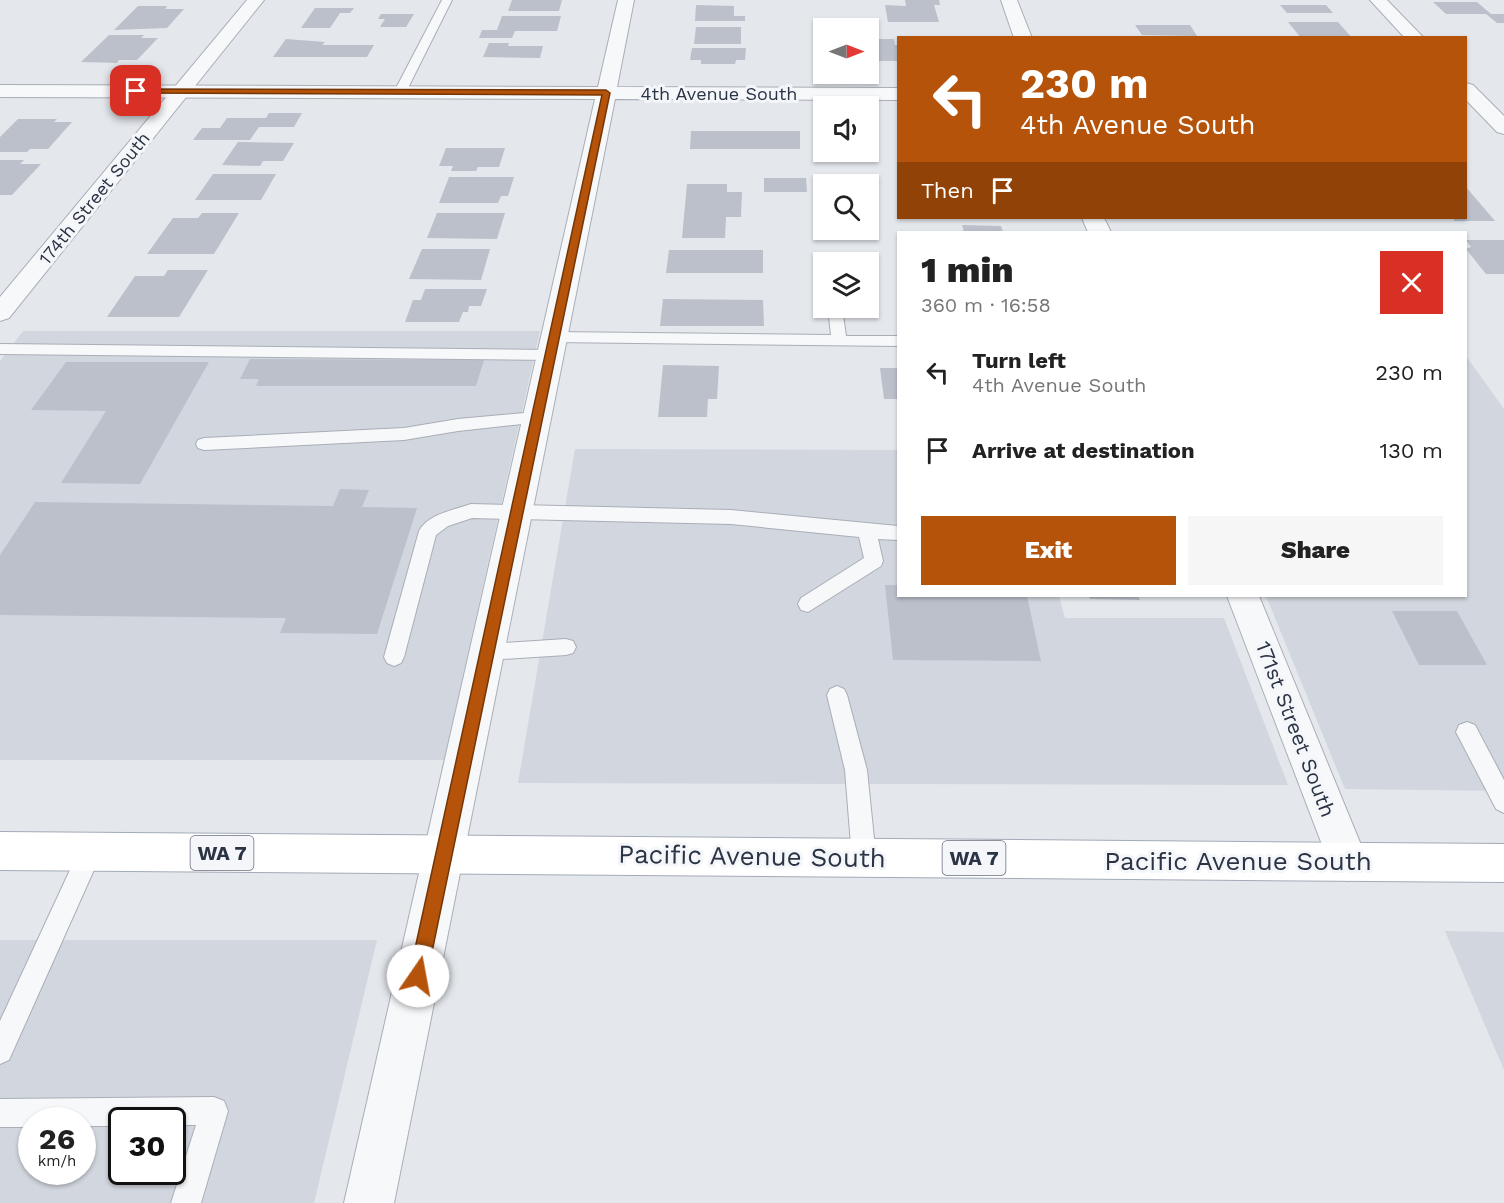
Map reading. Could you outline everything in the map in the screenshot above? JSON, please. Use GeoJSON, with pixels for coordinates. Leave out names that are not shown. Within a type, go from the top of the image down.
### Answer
{"type":"FeatureCollection","features":[{"type":"Feature","properties":{"kind":"main road","name":"Pacific Avenue South"},"geometry":{"type":"LineString","coordinates":[[0,851],[1504,863]]}},
{"type":"Feature","properties":{"kind":"street","name":"174th Street South"},"geometry":{"type":"LineString","coordinates":[[0,313],[256,0]]}},
{"type":"Feature","properties":{"kind":"street"},"geometry":{"type":"LineString","coordinates":[[369,1203],[550,346],[626,0]]}},
{"type":"Feature","properties":{"kind":"street"},"geometry":{"type":"LineString","coordinates":[[1010,0],[1022,36]]}},
{"type":"Feature","properties":{"kind":"street"},"geometry":{"type":"LineString","coordinates":[[1378,0],[1413,36]]}},
{"type":"Feature","properties":{"kind":"street","name":"4th Avenue South"},"geometry":{"type":"LineString","coordinates":[[0,91],[897,94]]}},
{"type":"Feature","properties":{"kind":"street"},"geometry":{"type":"LineString","coordinates":[[1468,94],[1504,96]]}},
{"type":"Feature","properties":{"kind":"street"},"geometry":{"type":"LineString","coordinates":[[1468,94],[1504,128]]}},
{"type":"Feature","properties":{"kind":"street","name":"171st Street South"},"geometry":{"type":"LineString","coordinates":[[1243,597],[1348,861]]}},
{"type":"Feature","properties":{"kind":"lane"},"geometry":{"type":"LineString","coordinates":[[400,92],[447,0]]}},
{"type":"Feature","properties":{"kind":"lane"},"geometry":{"type":"LineString","coordinates":[[836,318],[839,340]]}},
{"type":"Feature","properties":{"kind":"lane"},"geometry":{"type":"LineString","coordinates":[[0,350],[897,341]]}},
{"type":"Feature","properties":{"kind":"lane"},"geometry":{"type":"LineString","coordinates":[[204,444],[404,434],[458,425],[536,418]]}},
{"type":"Feature","properties":{"kind":"lane"},"geometry":{"type":"LineString","coordinates":[[394,657],[428,531],[441,521],[471,511],[731,517],[897,532]]}},
{"type":"Feature","properties":{"kind":"lane"},"geometry":{"type":"LineString","coordinates":[[808,604],[874,561],[867,531]]}},
{"type":"Feature","properties":{"kind":"lane"},"geometry":{"type":"LineString","coordinates":[[487,652],[566,647]]}},
{"type":"Feature","properties":{"kind":"lane"},"geometry":{"type":"LineString","coordinates":[[837,694],[856,770],[864,858]]}},
{"type":"Feature","properties":{"kind":"lane"},"geometry":{"type":"LineString","coordinates":[[1467,732],[1504,802]]}},
{"type":"Feature","properties":{"kind":"lane"},"geometry":{"type":"LineString","coordinates":[[0,1051],[90,852]]}},
{"type":"Feature","properties":{"kind":"lane"},"geometry":{"type":"LineString","coordinates":[[0,1113],[214,1111],[186,1203]]}},
{"type":"Feature","properties":{"kind":"shaded area"},"geometry":{"type":"Polygon","coordinates":[[[23,331],[540,331],[444,760],[0,760],[0,361],[23,331]]]}},
{"type":"Feature","properties":{"kind":"shaded area"},"geometry":{"type":"Polygon","coordinates":[[[1467,357],[1504,409],[1504,791],[1345,789],[1266,597],[1467,597],[1467,357]]]}},
{"type":"Feature","properties":{"kind":"shaded area"},"geometry":{"type":"Polygon","coordinates":[[[575,449],[897,450],[897,597],[1059,597],[1065,618],[1224,618],[1288,785],[518,783],[575,449]]]}},
{"type":"Feature","properties":{"kind":"shaded area"},"geometry":{"type":"Polygon","coordinates":[[[1445,931],[1504,932],[1504,1070],[1445,931]]]}},
{"type":"Feature","properties":{"kind":"shaded area"},"geometry":{"type":"Polygon","coordinates":[[[0,940],[377,940],[314,1203],[0,1203],[0,940]]]}},
{"type":"Feature","properties":{"kind":"building"},"geometry":{"type":"Polygon","coordinates":[[[512,0],[562,0],[559,11],[508,11],[512,0]]]}},
{"type":"Feature","properties":{"kind":"building"},"geometry":{"type":"Polygon","coordinates":[[[905,0],[939,0],[940,5],[934,5],[939,22],[888,22],[885,5],[906,6],[905,0]]]}},
{"type":"Feature","properties":{"kind":"building"},"geometry":{"type":"Polygon","coordinates":[[[1433,2],[1477,2],[1491,14],[1504,14],[1504,23],[1497,23],[1486,14],[1446,14],[1433,2]]]}},
{"type":"Feature","properties":{"kind":"building"},"geometry":{"type":"Polygon","coordinates":[[[696,5],[734,6],[734,16],[745,16],[745,21],[695,21],[696,5]]]}},
{"type":"Feature","properties":{"kind":"building"},"geometry":{"type":"Polygon","coordinates":[[[1280,5],[1326,5],[1333,13],[1287,13],[1280,5]]]}},
{"type":"Feature","properties":{"kind":"building"},"geometry":{"type":"Polygon","coordinates":[[[138,6],[167,6],[165,9],[184,9],[167,28],[114,30],[138,6]]]}},
{"type":"Feature","properties":{"kind":"building"},"geometry":{"type":"Polygon","coordinates":[[[315,8],[354,8],[350,13],[340,13],[330,28],[301,28],[315,8]]]}},
{"type":"Feature","properties":{"kind":"building"},"geometry":{"type":"Polygon","coordinates":[[[381,14],[414,14],[406,27],[380,27],[385,19],[378,19],[381,14]]]}},
{"type":"Feature","properties":{"kind":"building"},"geometry":{"type":"Polygon","coordinates":[[[502,16],[561,16],[557,31],[515,31],[512,38],[479,38],[482,30],[497,30],[502,16]]]}},
{"type":"Feature","properties":{"kind":"building"},"geometry":{"type":"Polygon","coordinates":[[[1288,22],[1338,22],[1350,36],[1299,36],[1288,22]]]}},
{"type":"Feature","properties":{"kind":"building"},"geometry":{"type":"Polygon","coordinates":[[[1135,25],[1190,25],[1197,36],[1142,35],[1135,25]]]}},
{"type":"Feature","properties":{"kind":"building"},"geometry":{"type":"Polygon","coordinates":[[[696,27],[741,27],[741,44],[694,44],[696,27]]]}},
{"type":"Feature","properties":{"kind":"building"},"geometry":{"type":"Polygon","coordinates":[[[109,35],[144,35],[141,38],[158,38],[137,60],[119,60],[117,63],[81,62],[109,35]]]}},
{"type":"Feature","properties":{"kind":"building"},"geometry":{"type":"Polygon","coordinates":[[[286,39],[325,42],[322,45],[374,45],[367,57],[273,57],[286,39]]]}},
{"type":"Feature","properties":{"kind":"building"},"geometry":{"type":"Polygon","coordinates":[[[879,39],[894,39],[897,45],[897,61],[879,61],[879,39]]]}},
{"type":"Feature","properties":{"kind":"building"},"geometry":{"type":"Polygon","coordinates":[[[489,43],[509,43],[508,46],[543,46],[540,58],[483,57],[489,43]]]}},
{"type":"Feature","properties":{"kind":"building"},"geometry":{"type":"Polygon","coordinates":[[[692,48],[746,48],[745,60],[736,60],[735,64],[701,64],[701,60],[690,60],[692,48]]]}},
{"type":"Feature","properties":{"kind":"building"},"geometry":{"type":"Polygon","coordinates":[[[269,113],[302,113],[294,127],[259,127],[250,140],[193,140],[202,128],[220,128],[227,118],[266,118],[269,113]]]}},
{"type":"Feature","properties":{"kind":"building"},"geometry":{"type":"Polygon","coordinates":[[[18,119],[57,119],[54,122],[72,122],[48,149],[0,152],[0,137],[18,119]]]}},
{"type":"Feature","properties":{"kind":"building"},"geometry":{"type":"Polygon","coordinates":[[[691,131],[800,131],[800,149],[690,149],[691,131]]]}},
{"type":"Feature","properties":{"kind":"building"},"geometry":{"type":"Polygon","coordinates":[[[238,142],[294,143],[283,161],[263,161],[260,166],[222,165],[238,142]]]}},
{"type":"Feature","properties":{"kind":"building"},"geometry":{"type":"Polygon","coordinates":[[[446,148],[505,148],[499,167],[478,167],[476,171],[451,171],[453,166],[439,166],[446,148]]]}},
{"type":"Feature","properties":{"kind":"building"},"geometry":{"type":"Polygon","coordinates":[[[0,160],[24,160],[20,164],[41,164],[12,195],[0,195],[0,160]]]}},
{"type":"Feature","properties":{"kind":"building"},"geometry":{"type":"Polygon","coordinates":[[[213,174],[276,174],[261,200],[195,200],[213,174]]]}},
{"type":"Feature","properties":{"kind":"building"},"geometry":{"type":"Polygon","coordinates":[[[449,177],[514,177],[508,196],[501,196],[498,203],[439,203],[449,177]]]}},
{"type":"Feature","properties":{"kind":"building"},"geometry":{"type":"Polygon","coordinates":[[[764,178],[806,178],[807,192],[764,192],[764,178]]]}},
{"type":"Feature","properties":{"kind":"building"},"geometry":{"type":"Polygon","coordinates":[[[687,184],[727,184],[727,192],[742,192],[741,217],[726,217],[725,238],[682,238],[687,184]]]}},
{"type":"Feature","properties":{"kind":"building"},"geometry":{"type":"Polygon","coordinates":[[[1467,188],[1495,221],[1455,221],[1453,219],[1467,219],[1467,188]]]}},
{"type":"Feature","properties":{"kind":"building"},"geometry":{"type":"Polygon","coordinates":[[[202,213],[239,213],[214,254],[147,254],[173,218],[198,218],[202,213]]]}},
{"type":"Feature","properties":{"kind":"building"},"geometry":{"type":"Polygon","coordinates":[[[437,213],[505,213],[497,239],[427,238],[437,213]]]}},
{"type":"Feature","properties":{"kind":"building"},"geometry":{"type":"Polygon","coordinates":[[[962,225],[1001,226],[1003,231],[964,231],[962,225]]]}},
{"type":"Feature","properties":{"kind":"building"},"geometry":{"type":"Polygon","coordinates":[[[1467,240],[1504,240],[1504,274],[1486,274],[1467,250],[1471,247],[1467,240]]]}},
{"type":"Feature","properties":{"kind":"building"},"geometry":{"type":"Polygon","coordinates":[[[422,249],[490,249],[481,280],[409,279],[422,249]]]}},
{"type":"Feature","properties":{"kind":"building"},"geometry":{"type":"Polygon","coordinates":[[[669,250],[763,250],[763,273],[666,273],[669,250]]]}},
{"type":"Feature","properties":{"kind":"building"},"geometry":{"type":"Polygon","coordinates":[[[168,270],[208,270],[179,317],[107,317],[135,276],[164,276],[168,270]]]}},
{"type":"Feature","properties":{"kind":"building"},"geometry":{"type":"Polygon","coordinates":[[[425,289],[487,289],[481,306],[469,306],[468,312],[463,312],[459,322],[405,322],[413,300],[421,300],[425,289]]]}},
{"type":"Feature","properties":{"kind":"building"},"geometry":{"type":"Polygon","coordinates":[[[663,299],[763,300],[764,326],[660,326],[663,299]]]}},
{"type":"Feature","properties":{"kind":"building"},"geometry":{"type":"Polygon","coordinates":[[[250,359],[484,360],[476,386],[256,386],[259,379],[240,379],[250,359]]]}},
{"type":"Feature","properties":{"kind":"building"},"geometry":{"type":"Polygon","coordinates":[[[66,362],[209,362],[140,484],[61,483],[106,411],[31,410],[66,362]]]}},
{"type":"Feature","properties":{"kind":"building"},"geometry":{"type":"Polygon","coordinates":[[[663,365],[719,366],[717,399],[708,399],[707,417],[658,417],[663,365]]]}},
{"type":"Feature","properties":{"kind":"building"},"geometry":{"type":"Polygon","coordinates":[[[880,368],[897,368],[897,399],[884,399],[880,368]]]}},
{"type":"Feature","properties":{"kind":"building"},"geometry":{"type":"Polygon","coordinates":[[[340,489],[369,490],[362,507],[417,508],[377,634],[280,633],[286,618],[0,615],[0,555],[35,502],[333,506],[340,489]]]}},
{"type":"Feature","properties":{"kind":"building"},"geometry":{"type":"Polygon","coordinates":[[[885,585],[897,585],[897,597],[1027,597],[1041,661],[893,660],[885,585]]]}},
{"type":"Feature","properties":{"kind":"building"},"geometry":{"type":"Polygon","coordinates":[[[1089,597],[1138,597],[1140,600],[1090,599],[1089,597]]]}},
{"type":"Feature","properties":{"kind":"building"},"geometry":{"type":"Polygon","coordinates":[[[1392,611],[1457,611],[1487,665],[1419,665],[1392,611]]]}},
{"type":"Feature","properties":{"kind":"route"},"geometry":{"type":"LineString","coordinates":[[136,91],[606,93],[552,337],[418,976]]}}]}
